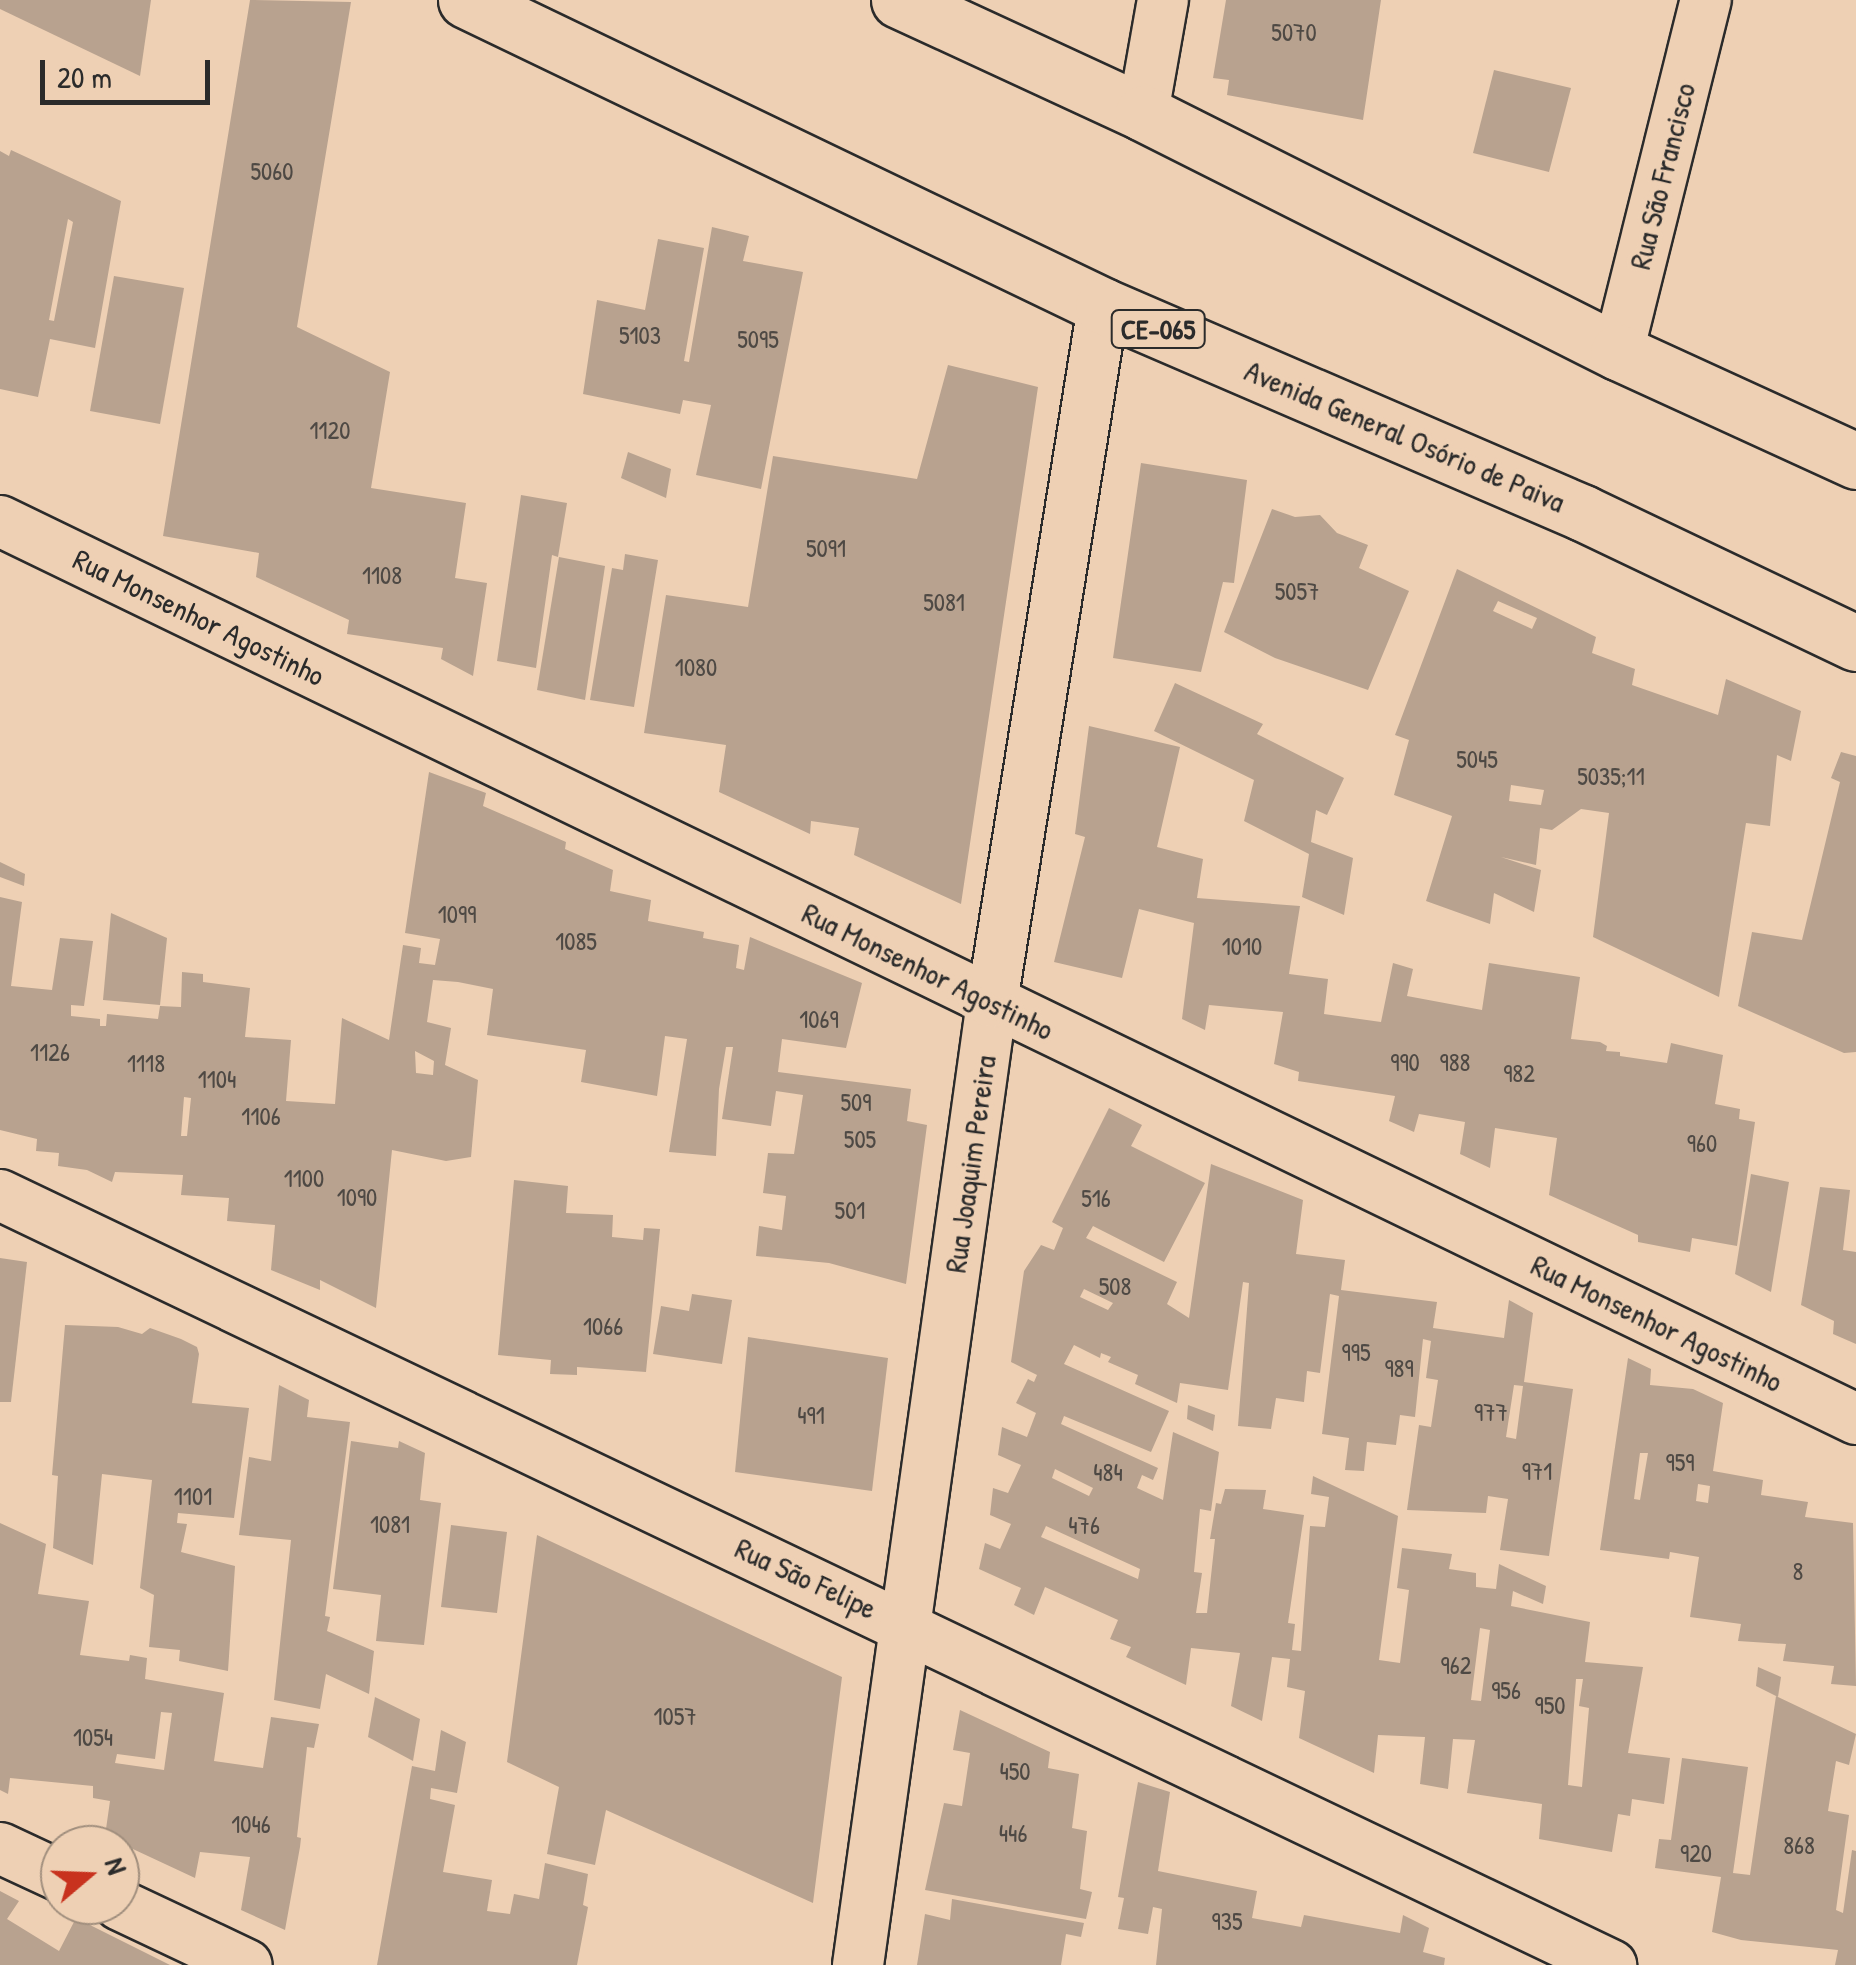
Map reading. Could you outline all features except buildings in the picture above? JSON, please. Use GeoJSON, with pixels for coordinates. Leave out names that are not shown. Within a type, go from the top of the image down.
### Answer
{"type":"FeatureCollection","features":[{"type":"Feature","properties":{"kind":"main road","name":"Avenida General Osório de Paiva"},"geometry":{"type":"LineString","coordinates":[[466,0],[1103,306],[1583,513],[1856,643]]}},
{"type":"Feature","properties":{"kind":"main road"},"geometry":{"type":"LineString","coordinates":[[899,0],[1143,113],[1618,352],[1856,461]]}},
{"type":"Feature","properties":{"kind":"street"},"geometry":{"type":"LineString","coordinates":[[1143,113],[1163,0]]}},
{"type":"Feature","properties":{"kind":"street","name":"Rua São Francisco"},"geometry":{"type":"LineString","coordinates":[[1618,352],[1706,0]]}},
{"type":"Feature","properties":{"kind":"street","name":"Rua Joaquim Pereira"},"geometry":{"type":"LineString","coordinates":[[858,1965],[992,1002],[1103,306]]}},
{"type":"Feature","properties":{"kind":"street","name":"Rua Monsenhor Agostinho"},"geometry":{"type":"LineString","coordinates":[[0,521],[1856,1420]]}},
{"type":"Feature","properties":{"kind":"street","name":"Rua São Felipe"},"geometry":{"type":"LineString","coordinates":[[0,1195],[1611,1965]]}},
{"type":"Feature","properties":{"kind":"street"},"geometry":{"type":"LineString","coordinates":[[0,1848],[40,1867]]}},
{"type":"Feature","properties":{"kind":"street"},"geometry":{"type":"LineString","coordinates":[[140,1914],[247,1965]]}}]}
